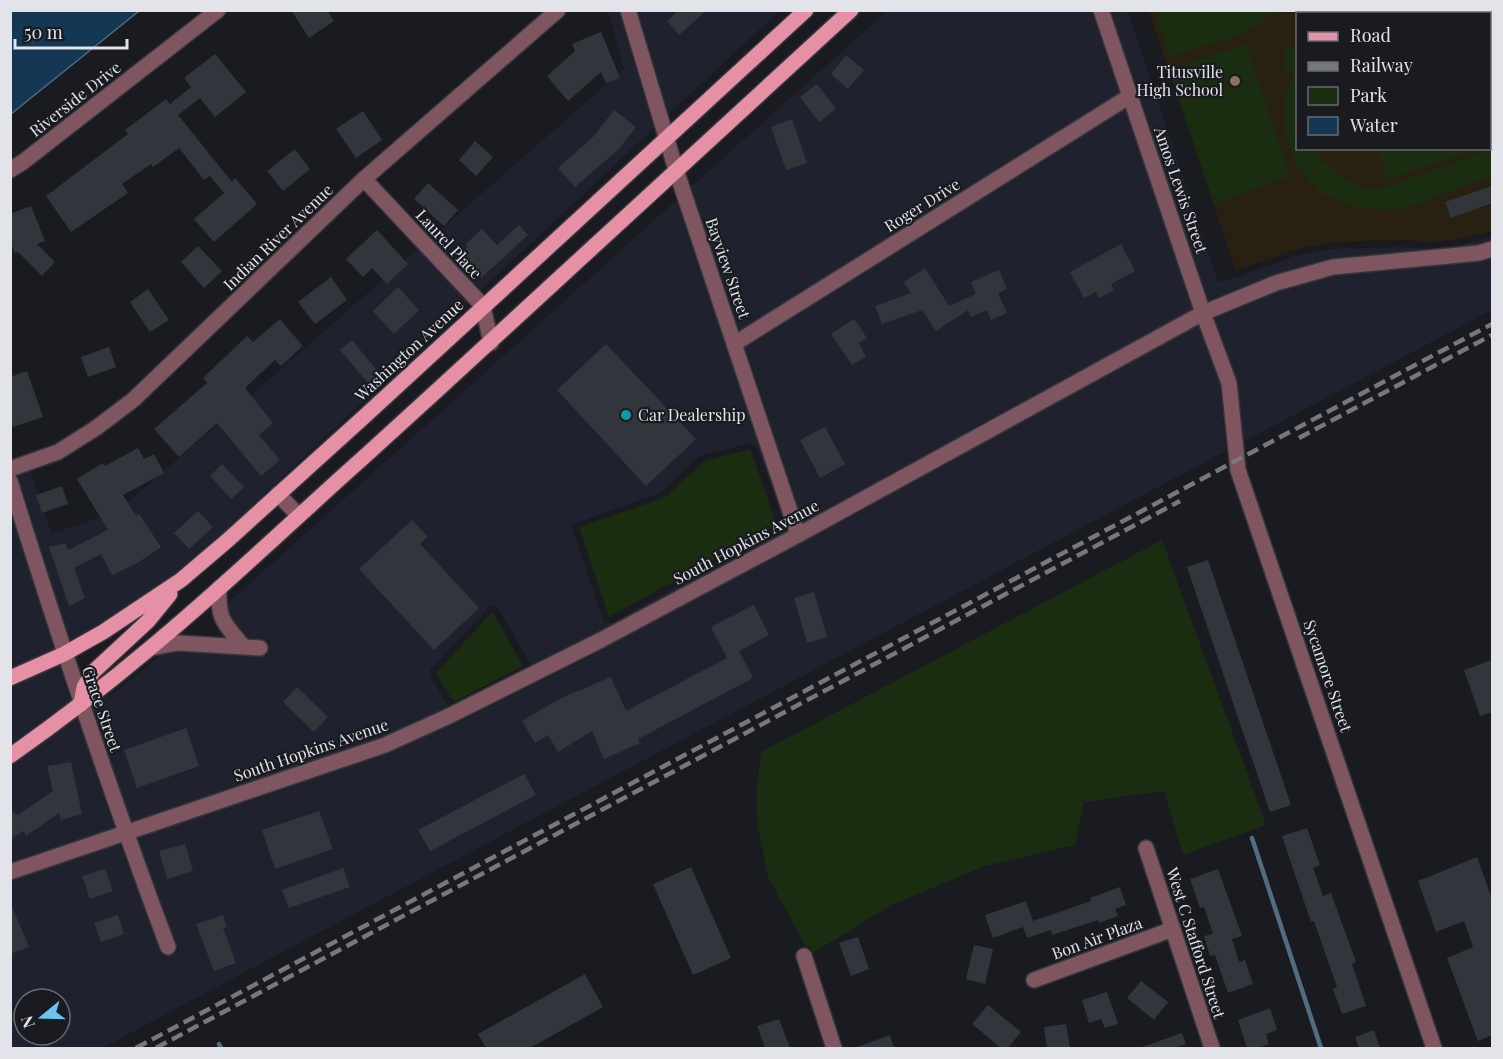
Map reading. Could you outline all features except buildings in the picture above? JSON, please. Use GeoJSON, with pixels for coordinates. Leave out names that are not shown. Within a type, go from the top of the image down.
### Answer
{"type":"FeatureCollection","features":[{"type":"Feature","properties":{"kind":"main road","name":"Washington Avenue"},"geometry":{"type":"LineString","coordinates":[[10,678],[64,654],[138,610],[181,580],[279,494],[806,10]]}},
{"type":"Feature","properties":{"kind":"main road"},"geometry":{"type":"LineString","coordinates":[[10,756],[81,704],[151,648],[219,588],[491,343],[851,10]]}},
{"type":"Feature","properties":{"kind":"main road"},"geometry":{"type":"LineString","coordinates":[[81,704],[84,687],[93,672],[148,621],[181,580]]}},
{"type":"Feature","properties":{"kind":"street","name":"Riverside Drive"},"geometry":{"type":"LineString","coordinates":[[10,170],[218,10]]}},
{"type":"Feature","properties":{"kind":"street","name":"Indian River Avenue"},"geometry":{"type":"LineString","coordinates":[[10,469],[58,452],[96,428],[133,400],[364,179],[558,10]]}},
{"type":"Feature","properties":{"kind":"street","name":"Bayview Street"},"geometry":{"type":"LineString","coordinates":[[628,10],[676,170],[798,535]]}},
{"type":"Feature","properties":{"kind":"street","name":"Amos Lewis Street"},"geometry":{"type":"LineString","coordinates":[[1101,10],[1203,313]]}},
{"type":"Feature","properties":{"kind":"street","name":"Roger Drive"},"geometry":{"type":"LineString","coordinates":[[734,344],[1130,96]]}},
{"type":"Feature","properties":{"kind":"street","name":"Laurel Place"},"geometry":{"type":"LineString","coordinates":[[364,179],[483,306]]}},
{"type":"Feature","properties":{"kind":"street","name":"South Hopkins Avenue"},"geometry":{"type":"LineString","coordinates":[[10,872],[385,745],[540,672],[798,535],[1203,313],[1276,283],[1333,267],[1459,255],[1492,249]]}},
{"type":"Feature","properties":{"kind":"street"},"geometry":{"type":"LineString","coordinates":[[483,306],[491,343]]}},
{"type":"Feature","properties":{"kind":"street","name":"Sycamore Street"},"geometry":{"type":"LineString","coordinates":[[1203,313],[1229,383],[1238,470],[1434,1048]]}},
{"type":"Feature","properties":{"kind":"street","name":"Grace Street"},"geometry":{"type":"LineString","coordinates":[[10,481],[64,654],[125,832],[168,947]]}},
{"type":"Feature","properties":{"kind":"street"},"geometry":{"type":"LineString","coordinates":[[279,494],[299,516]]}},
{"type":"Feature","properties":{"kind":"street"},"geometry":{"type":"LineString","coordinates":[[219,588],[221,618],[243,646]]}},
{"type":"Feature","properties":{"kind":"street"},"geometry":{"type":"LineString","coordinates":[[151,648],[178,643],[260,648]]}},
{"type":"Feature","properties":{"kind":"street","name":"West C Stafford Street"},"geometry":{"type":"LineString","coordinates":[[1146,848],[1212,1048]]}},
{"type":"Feature","properties":{"kind":"street","name":"Bon Air Plaza"},"geometry":{"type":"LineString","coordinates":[[1034,980],[1173,929]]}},
{"type":"Feature","properties":{"kind":"street"},"geometry":{"type":"LineString","coordinates":[[804,956],[834,1048]]}},
{"type":"Feature","properties":{"kind":"shaded area"},"geometry":{"type":"Polygon","coordinates":[[[637,10],[779,11],[668,115],[637,10]]]}},
{"type":"Feature","properties":{"kind":"shaded area"},"geometry":{"type":"Polygon","coordinates":[[[608,11],[619,11],[654,128],[480,291],[431,238],[624,69],[608,11]]]}},
{"type":"Feature","properties":{"kind":"shaded area"},"geometry":{"type":"Polygon","coordinates":[[[887,11],[1092,11],[1120,93],[740,331],[691,187],[887,11]]]}},
{"type":"Feature","properties":{"kind":"shaded area"},"geometry":{"type":"Polygon","coordinates":[[[1110,11],[1128,11],[1218,282],[1295,256],[1332,249],[1402,247],[1430,249],[1492,237],[1492,241],[1449,249],[1331,259],[1273,276],[1209,302],[1110,11]]]}},
{"type":"Feature","properties":{"kind":"shaded area","name":"Titusville High School"},"geometry":{"type":"Polygon","coordinates":[[[1149,11],[1492,11],[1492,231],[1459,239],[1430,242],[1402,240],[1332,242],[1293,250],[1236,271],[1149,11]]]}},
{"type":"Feature","properties":{"kind":"shaded area"},"geometry":{"type":"Polygon","coordinates":[[[1125,108],[1193,310],[803,523],[745,347],[1125,108]]]}},
{"type":"Feature","properties":{"kind":"shaded area"},"geometry":{"type":"Polygon","coordinates":[[[677,200],[780,511],[757,447],[750,443],[699,456],[662,492],[573,524],[572,528],[604,622],[612,623],[784,527],[784,523],[787,532],[530,668],[530,663],[499,609],[494,605],[489,607],[430,670],[430,676],[449,707],[382,738],[131,822],[92,707],[107,693],[109,696],[164,653],[195,651],[238,654],[241,657],[245,654],[267,656],[270,641],[248,638],[229,615],[228,603],[677,200]]]}},
{"type":"Feature","properties":{"kind":"shaded area"},"geometry":{"type":"Polygon","coordinates":[[[418,249],[468,303],[208,547],[175,575],[133,604],[70,642],[18,475],[30,470],[52,534],[118,511],[418,249]]]}},
{"type":"Feature","properties":{"kind":"shaded area"},"geometry":{"type":"Polygon","coordinates":[[[1492,257],[1492,310],[1243,442],[1237,380],[1214,317],[1279,290],[1334,274],[1449,264],[1492,257]]]}},
{"type":"Feature","properties":{"kind":"shaded area"},"geometry":{"type":"Polygon","coordinates":[[[1198,325],[1220,385],[1226,451],[102,1048],[11,1048],[10,880],[119,842],[163,957],[179,951],[136,837],[387,753],[541,680],[808,540],[1198,325]]]}},
{"type":"Feature","properties":{"kind":"shaded area"},"geometry":{"type":"Polygon","coordinates":[[[10,510],[54,650],[10,670],[10,510]]]}},
{"type":"Feature","properties":{"kind":"shaded area"},"geometry":{"type":"Polygon","coordinates":[[[59,665],[71,702],[11,746],[11,686],[59,665]]]}},
{"type":"Feature","properties":{"kind":"shaded area"},"geometry":{"type":"Polygon","coordinates":[[[77,717],[114,828],[11,863],[10,766],[77,717]]]}},
{"type":"Feature","properties":{"kind":"green space"},"geometry":{"type":"Polygon","coordinates":[[[1156,10],[1278,11],[1243,34],[1170,57],[1156,10]]]}},
{"type":"Feature","properties":{"kind":"green space"},"geometry":{"type":"Polygon","coordinates":[[[1492,11],[1491,144],[1491,12],[1478,12],[1492,11]]]}},
{"type":"Feature","properties":{"kind":"green space"},"geometry":{"type":"Polygon","coordinates":[[[1246,44],[1290,176],[1214,204],[1169,70],[1246,44]]]}},
{"type":"Feature","properties":{"kind":"green space"},"geometry":{"type":"Polygon","coordinates":[[[1296,46],[1296,150],[1316,150],[1321,160],[1351,183],[1367,189],[1388,186],[1492,149],[1492,176],[1399,210],[1354,207],[1322,194],[1298,167],[1286,136],[1283,102],[1295,72],[1287,72],[1283,52],[1296,46]]]}},
{"type":"Feature","properties":{"kind":"green space"},"geometry":{"type":"Polygon","coordinates":[[[1378,150],[1474,150],[1388,180],[1378,150]]]}},
{"type":"Feature","properties":{"kind":"green space"},"geometry":{"type":"Polygon","coordinates":[[[750,449],[777,525],[609,617],[579,527],[666,497],[703,462],[750,449]]]}},
{"type":"Feature","properties":{"kind":"green space"},"geometry":{"type":"Polygon","coordinates":[[[1162,540],[1266,825],[1183,855],[1164,791],[1084,802],[1075,845],[985,866],[891,905],[813,953],[810,946],[806,947],[768,877],[757,822],[757,785],[761,752],[1162,540]]]}},
{"type":"Feature","properties":{"kind":"green space"},"geometry":{"type":"Polygon","coordinates":[[[492,612],[523,666],[454,702],[436,673],[492,612]]]}},
{"type":"Feature","properties":{"kind":"water"},"geometry":{"type":"Polygon","coordinates":[[[11,10],[139,10],[139,11],[11,114],[11,10]]]}},
{"type":"Feature","properties":{"kind":"waterway"},"geometry":{"type":"LineString","coordinates":[[1252,838],[1321,1048]]}},
{"type":"Feature","properties":{"kind":"waterway"},"geometry":{"type":"LineString","coordinates":[[219,1044],[221,1048]]}},
{"type":"Feature","properties":{"kind":"railway"},"geometry":{"type":"LineString","coordinates":[[136,1048],[1492,324]]}},
{"type":"Feature","properties":{"kind":"railway"},"geometry":{"type":"LineString","coordinates":[[1299,438],[1492,335]]}},
{"type":"Feature","properties":{"kind":"railway"},"geometry":{"type":"LineString","coordinates":[[156,1048],[1180,501]]}},
{"type":"Feature","properties":{"kind":"place","name":"Titusville High School"},"geometry":{"type":"Point","coordinates":[1235,81]}},
{"type":"Feature","properties":{"kind":"place","name":"Car Dealership"},"geometry":{"type":"Point","coordinates":[626,415]}}]}
